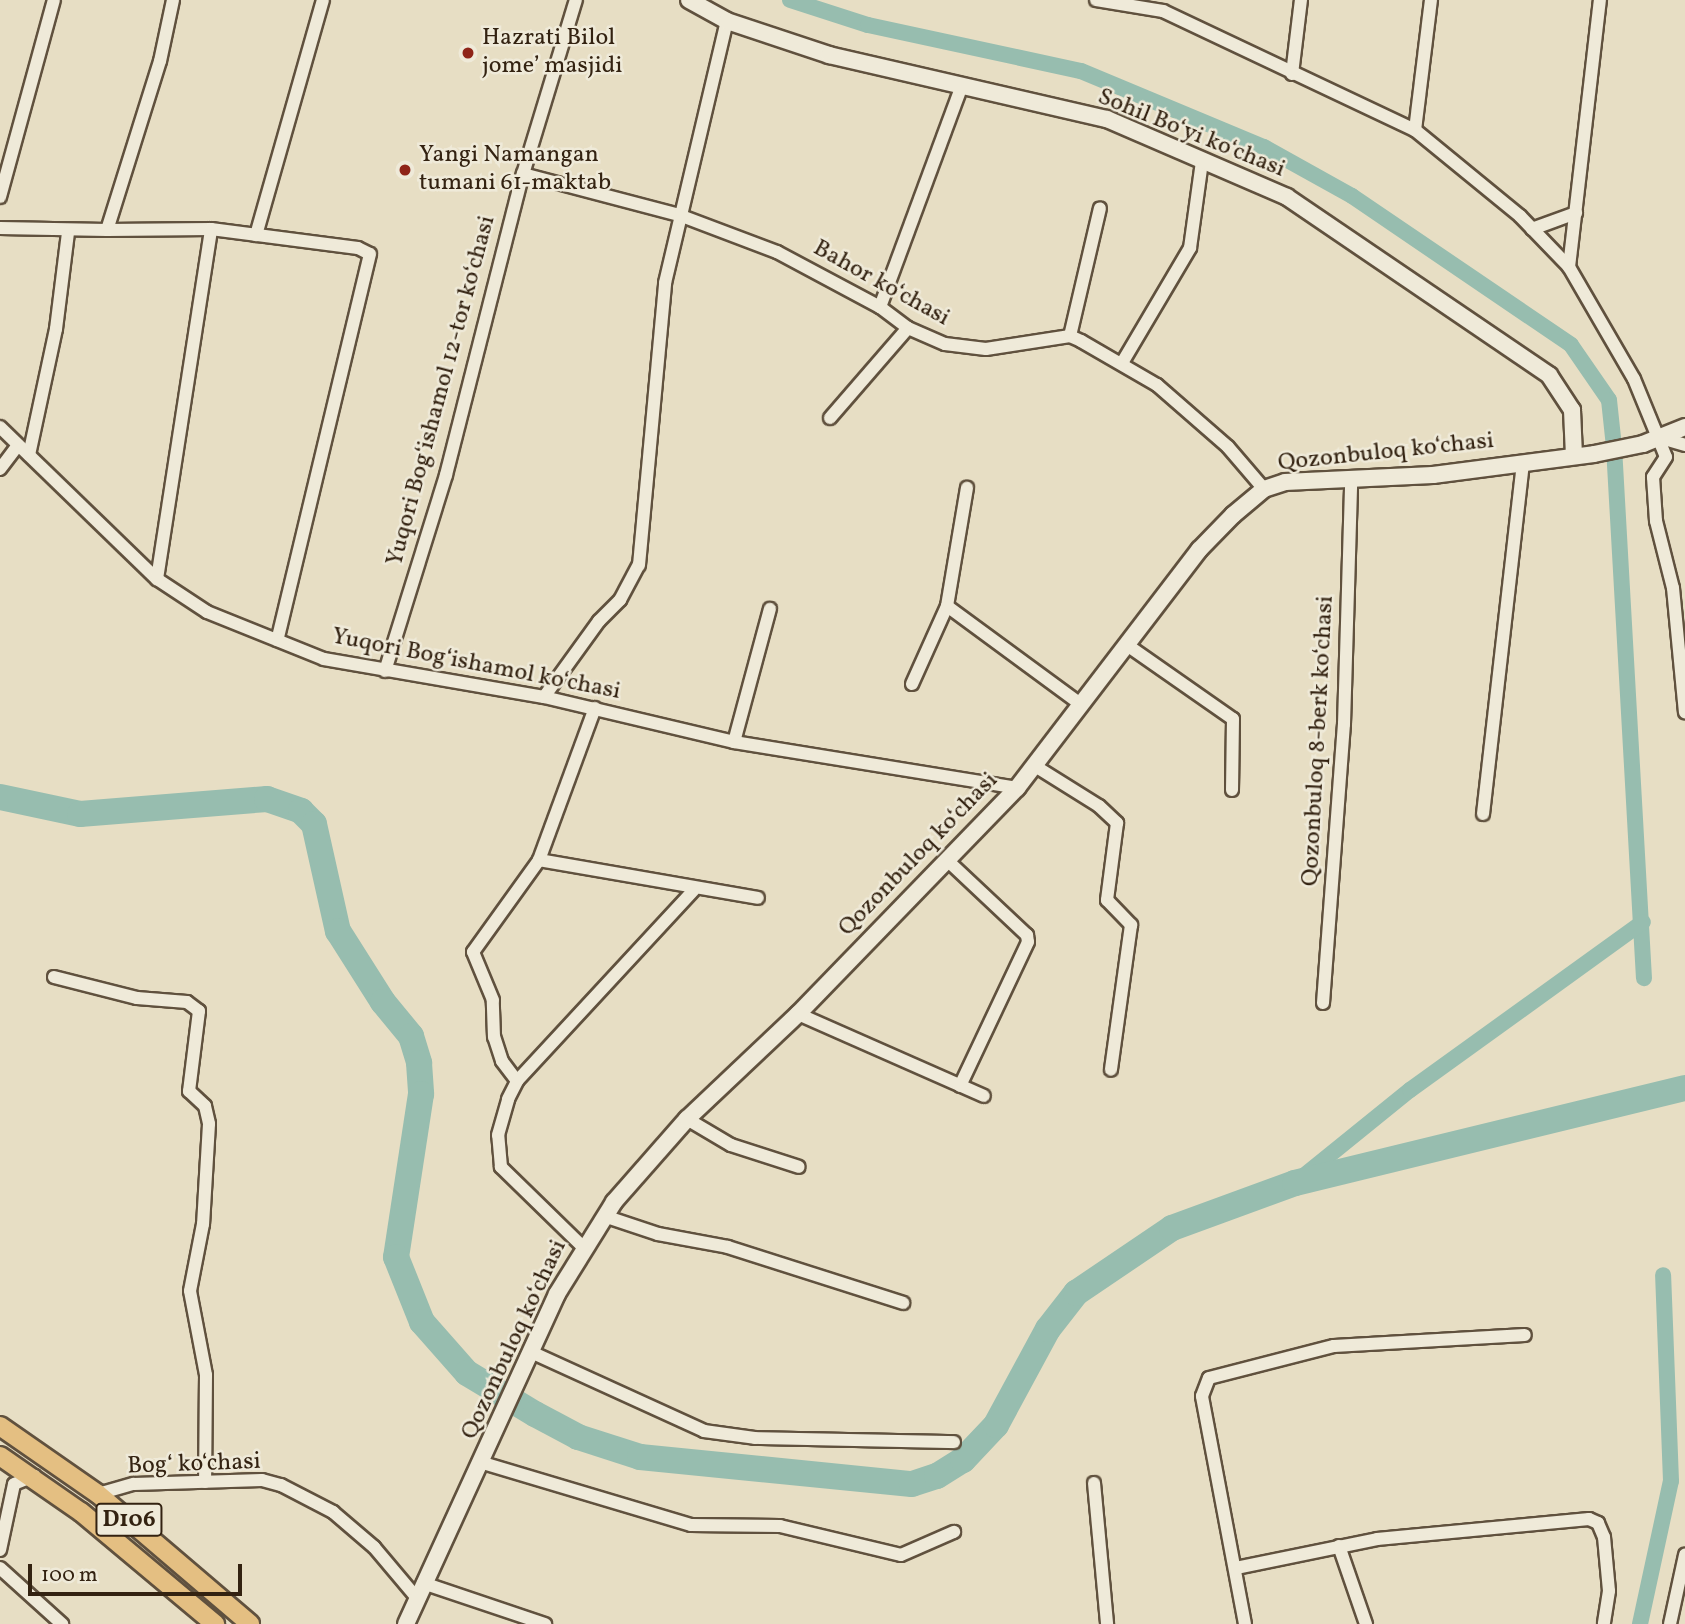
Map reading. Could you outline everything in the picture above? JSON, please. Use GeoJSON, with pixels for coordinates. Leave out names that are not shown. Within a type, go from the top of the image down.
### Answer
{"type":"FeatureCollection","features":[{"type":"Feature","properties":{"kind":"main road","name":"Sohil Boʻyi koʻchasi"},"geometry":{"type":"LineString","coordinates":[[690,0],[727,21],[829,55],[1107,119],[1287,197],[1537,365],[1570,402],[1574,456]]}},
{"type":"Feature","properties":{"kind":"main road","name":"Qozonbuloq koʻchasi"},"geometry":{"type":"LineString","coordinates":[[406,1624],[483,1463],[530,1352],[583,1247],[604,1216],[687,1119],[798,1014],[1017,788],[1199,550],[1264,489],[1285,482],[1351,481],[1433,475],[1594,454],[1643,444],[1685,427]]}},
{"type":"Feature","properties":{"kind":"main road","name":"D106"},"geometry":{"type":"LineString","coordinates":[[0,1426],[97,1494],[250,1624]]}},
{"type":"Feature","properties":{"kind":"main road","name":"D106"},"geometry":{"type":"LineString","coordinates":[[0,1456],[34,1476],[215,1624]]}},
{"type":"Feature","properties":{"kind":"street"},"geometry":{"type":"LineString","coordinates":[[0,197],[54,0]]}},
{"type":"Feature","properties":{"kind":"street"},"geometry":{"type":"LineString","coordinates":[[107,230],[160,61],[173,0]]}},
{"type":"Feature","properties":{"kind":"street"},"geometry":{"type":"LineString","coordinates":[[257,235],[323,0]]}},
{"type":"Feature","properties":{"kind":"street","name":"Yuqori Bogʻishamol 12-tor koʻchasi"},"geometry":{"type":"LineString","coordinates":[[385,671],[446,475],[523,174],[576,0]]}},
{"type":"Feature","properties":{"kind":"street"},"geometry":{"type":"LineString","coordinates":[[1096,0],[1164,6],[1292,74],[1415,130],[1532,229],[1569,267],[1634,379],[1661,438],[1666,457],[1653,477],[1656,521],[1673,587],[1685,712]]}},
{"type":"Feature","properties":{"kind":"street"},"geometry":{"type":"LineString","coordinates":[[1292,74],[1301,0]]}},
{"type":"Feature","properties":{"kind":"street"},"geometry":{"type":"LineString","coordinates":[[1415,130],[1431,0]]}},
{"type":"Feature","properties":{"kind":"street"},"geometry":{"type":"LineString","coordinates":[[1569,267],[1600,0]]}},
{"type":"Feature","properties":{"kind":"street"},"geometry":{"type":"LineString","coordinates":[[544,696],[598,621],[620,600],[639,565],[665,283],[727,21]]}},
{"type":"Feature","properties":{"kind":"street"},"geometry":{"type":"LineString","coordinates":[[880,307],[962,85]]}},
{"type":"Feature","properties":{"kind":"street"},"geometry":{"type":"LineString","coordinates":[[1122,363],[1190,248],[1202,161]]}},
{"type":"Feature","properties":{"kind":"street","name":"Bahor koʻchasi"},"geometry":{"type":"LineString","coordinates":[[523,174],[680,215],[777,252],[880,307],[908,328],[946,344],[986,349],[1070,336]]}},
{"type":"Feature","properties":{"kind":"street"},"geometry":{"type":"LineString","coordinates":[[1100,208],[1070,336],[1157,385],[1228,447],[1264,489]]}},
{"type":"Feature","properties":{"kind":"street"},"geometry":{"type":"LineString","coordinates":[[1532,229],[1576,214]]}},
{"type":"Feature","properties":{"kind":"street"},"geometry":{"type":"LineString","coordinates":[[0,228],[68,232],[211,229],[358,247],[370,254],[277,640]]}},
{"type":"Feature","properties":{"kind":"street"},"geometry":{"type":"LineString","coordinates":[[157,579],[211,229]]}},
{"type":"Feature","properties":{"kind":"street"},"geometry":{"type":"LineString","coordinates":[[29,455],[56,329],[68,232]]}},
{"type":"Feature","properties":{"kind":"street"},"geometry":{"type":"LineString","coordinates":[[830,418],[908,328]]}},
{"type":"Feature","properties":{"kind":"street","name":"Yuqori Bogʻishamol koʻchasi"},"geometry":{"type":"LineString","coordinates":[[0,427],[157,579],[206,611],[324,659],[544,696],[734,742],[1017,788]]}},
{"type":"Feature","properties":{"kind":"street"},"geometry":{"type":"LineString","coordinates":[[1661,438],[1685,446]]}},
{"type":"Feature","properties":{"kind":"street"},"geometry":{"type":"LineString","coordinates":[[0,469],[18,445]]}},
{"type":"Feature","properties":{"kind":"street"},"geometry":{"type":"LineString","coordinates":[[1483,814],[1523,462]]}},
{"type":"Feature","properties":{"kind":"street","name":"Qozonbuloq 8-berk koʻchasi"},"geometry":{"type":"LineString","coordinates":[[1323,1003],[1344,724],[1351,481]]}},
{"type":"Feature","properties":{"kind":"street"},"geometry":{"type":"LineString","coordinates":[[912,684],[947,606],[967,488]]}},
{"type":"Feature","properties":{"kind":"street"},"geometry":{"type":"LineString","coordinates":[[947,606],[1082,705]]}},
{"type":"Feature","properties":{"kind":"street"},"geometry":{"type":"LineString","coordinates":[[734,742],[770,609]]}},
{"type":"Feature","properties":{"kind":"street"},"geometry":{"type":"LineString","coordinates":[[1127,645],[1233,719],[1233,790]]}},
{"type":"Feature","properties":{"kind":"street"},"geometry":{"type":"LineString","coordinates":[[517,1081],[502,1061],[494,1037],[493,1000],[473,952],[539,860],[595,708]]}},
{"type":"Feature","properties":{"kind":"street"},"geometry":{"type":"LineString","coordinates":[[1035,766],[1100,806],[1117,823],[1107,901],[1130,925],[1111,1070]]}},
{"type":"Feature","properties":{"kind":"street"},"geometry":{"type":"LineString","coordinates":[[539,860],[694,890],[758,898]]}},
{"type":"Feature","properties":{"kind":"street"},"geometry":{"type":"LineString","coordinates":[[947,860],[1027,934],[1028,942],[960,1086]]}},
{"type":"Feature","properties":{"kind":"street"},"geometry":{"type":"LineString","coordinates":[[583,1247],[501,1167],[498,1135],[517,1081],[694,890]]}},
{"type":"Feature","properties":{"kind":"street"},"geometry":{"type":"LineString","coordinates":[[54,977],[137,998],[196,1004],[199,1011],[189,1091],[205,1106],[209,1124],[203,1224],[190,1291],[206,1375],[205,1482]]}},
{"type":"Feature","properties":{"kind":"street"},"geometry":{"type":"LineString","coordinates":[[798,1014],[984,1096]]}},
{"type":"Feature","properties":{"kind":"street"},"geometry":{"type":"LineString","coordinates":[[687,1119],[730,1145],[799,1167]]}},
{"type":"Feature","properties":{"kind":"street"},"geometry":{"type":"LineString","coordinates":[[604,1216],[657,1234],[729,1247],[903,1303]]}},
{"type":"Feature","properties":{"kind":"street"},"geometry":{"type":"LineString","coordinates":[[1245,1624],[1202,1396],[1209,1378],[1334,1346],[1525,1335]]}},
{"type":"Feature","properties":{"kind":"street"},"geometry":{"type":"LineString","coordinates":[[530,1352],[704,1431],[755,1438],[954,1442]]}},
{"type":"Feature","properties":{"kind":"street"},"geometry":{"type":"LineString","coordinates":[[483,1463],[691,1525],[780,1526],[901,1555],[954,1532]]}},
{"type":"Feature","properties":{"kind":"street"},"geometry":{"type":"LineString","coordinates":[[0,1550],[14,1484],[34,1476]]}},
{"type":"Feature","properties":{"kind":"street","name":"Bogʻ koʻchasi"},"geometry":{"type":"LineString","coordinates":[[97,1494],[134,1484],[262,1480],[313,1500],[374,1547],[420,1590]]}},
{"type":"Feature","properties":{"kind":"street"},"geometry":{"type":"LineString","coordinates":[[1094,1483],[1107,1624]]}},
{"type":"Feature","properties":{"kind":"street"},"geometry":{"type":"LineString","coordinates":[[1236,1568],[1339,1546],[1462,1529],[1594,1520],[1604,1537],[1609,1591],[1604,1624]]}},
{"type":"Feature","properties":{"kind":"street"},"geometry":{"type":"LineString","coordinates":[[1339,1546],[1366,1624]]}},
{"type":"Feature","properties":{"kind":"street"},"geometry":{"type":"LineString","coordinates":[[1670,1624],[1685,1555]]}},
{"type":"Feature","properties":{"kind":"street"},"geometry":{"type":"LineString","coordinates":[[0,1568],[62,1624]]}},
{"type":"Feature","properties":{"kind":"street"},"geometry":{"type":"LineString","coordinates":[[420,1590],[545,1624]]}},
{"type":"Feature","properties":{"kind":"waterway"},"geometry":{"type":"LineString","coordinates":[[790,0],[868,25],[1081,71],[1264,147],[1352,196],[1571,345],[1609,400],[1614,447],[1644,978]]}},
{"type":"Feature","properties":{"kind":"waterway"},"geometry":{"type":"LineString","coordinates":[[0,797],[80,814],[267,799],[301,811],[314,824],[338,931],[383,1002],[411,1036],[419,1063],[421,1094],[396,1257],[422,1322],[467,1373],[578,1437],[640,1457],[912,1484],[937,1476],[963,1460],[996,1425],[1048,1329],[1076,1293],[1172,1228],[1295,1183],[1685,1088]]}},
{"type":"Feature","properties":{"kind":"waterway"},"geometry":{"type":"LineString","coordinates":[[1295,1183],[1410,1090],[1643,922]]}},
{"type":"Feature","properties":{"kind":"waterway"},"geometry":{"type":"LineString","coordinates":[[1640,1624],[1671,1481],[1663,1275]]}},
{"type":"Feature","properties":{"kind":"place","name":"Hazrati Bilol jome’ masjidi"},"geometry":{"type":"Point","coordinates":[468,53]}},
{"type":"Feature","properties":{"kind":"place","name":"Yangi Namangan tumani 61-maktab"},"geometry":{"type":"Point","coordinates":[405,170]}}]}
